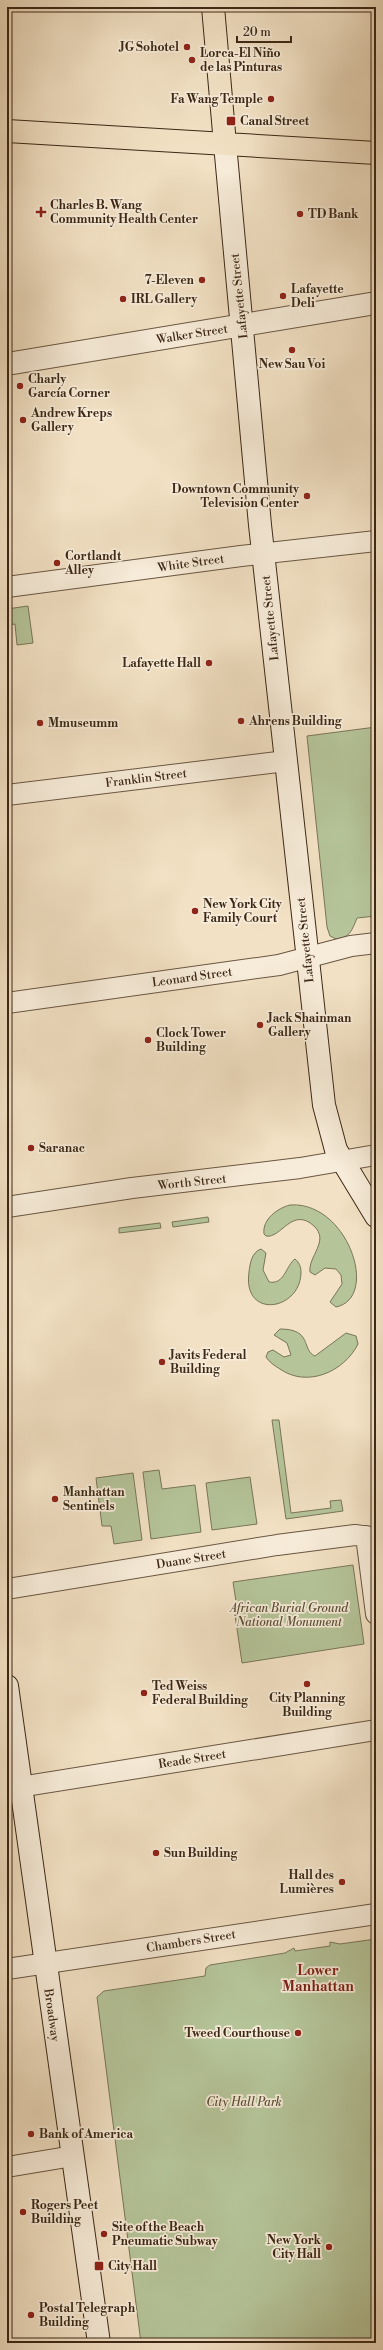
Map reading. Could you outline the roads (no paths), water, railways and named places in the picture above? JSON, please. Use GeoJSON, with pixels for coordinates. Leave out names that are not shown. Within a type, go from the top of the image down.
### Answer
{"type":"FeatureCollection","features":[{"type":"Feature","properties":{"kind":"main road","name":"Lafayette Street"},"geometry":{"type":"LineString","coordinates":[[213,7],[263,554],[324,1105],[332,1138],[342,1161],[376,1216]]}},
{"type":"Feature","properties":{"kind":"main road"},"geometry":{"type":"LineString","coordinates":[[7,131],[376,153]]}},
{"type":"Feature","properties":{"kind":"main road","name":"Walker Street"},"geometry":{"type":"LineString","coordinates":[[7,364],[376,303]]}},
{"type":"Feature","properties":{"kind":"main road","name":"Broadway"},"geometry":{"type":"LineString","coordinates":[[7,1686],[13,1788],[45,1964],[99,2343]]}},
{"type":"Feature","properties":{"kind":"street","name":"White Street"},"geometry":{"type":"LineString","coordinates":[[7,587],[376,541]]}},
{"type":"Feature","properties":{"kind":"street","name":"Franklin Street"},"geometry":{"type":"LineString","coordinates":[[7,795],[286,761]]}},
{"type":"Feature","properties":{"kind":"street","name":"Leonard Street"},"geometry":{"type":"LineString","coordinates":[[7,1003],[279,965],[351,946],[376,944]]}},
{"type":"Feature","properties":{"kind":"street","name":"Worth Street"},"geometry":{"type":"LineString","coordinates":[[7,1207],[132,1188],[229,1178],[376,1155]]}},
{"type":"Feature","properties":{"kind":"street","name":"Duane Street"},"geometry":{"type":"LineString","coordinates":[[7,1589],[277,1545],[355,1535],[371,1537]]}},
{"type":"Feature","properties":{"kind":"street"},"geometry":{"type":"LineString","coordinates":[[371,1537],[376,1614]]}},
{"type":"Feature","properties":{"kind":"street","name":"Reade Street"},"geometry":{"type":"LineString","coordinates":[[13,1788],[376,1730]]}},
{"type":"Feature","properties":{"kind":"street","name":"Chambers Street"},"geometry":{"type":"LineString","coordinates":[[7,1969],[376,1914]]}},
{"type":"Feature","properties":{"kind":"street"},"geometry":{"type":"LineString","coordinates":[[7,2167],[73,2156]]}},
{"type":"Feature","properties":{"kind":"place","name":"JG Sohotel"},"geometry":{"type":"Point","coordinates":[187,47]}},
{"type":"Feature","properties":{"kind":"place","name":"Lorca-El Niño de las Pinturas"},"geometry":{"type":"Point","coordinates":[192,60]}},
{"type":"Feature","properties":{"kind":"place","name":"Fa Wang Temple"},"geometry":{"type":"Point","coordinates":[271,99]}},
{"type":"Feature","properties":{"kind":"place","name":"Canal Street"},"geometry":{"type":"Point","coordinates":[231,121]}},
{"type":"Feature","properties":{"kind":"place","name":"Charles B. Wang Community Health Center"},"geometry":{"type":"Point","coordinates":[41,212]}},
{"type":"Feature","properties":{"kind":"place","name":"TD Bank"},"geometry":{"type":"Point","coordinates":[300,214]}},
{"type":"Feature","properties":{"kind":"place","name":"7-Eleven"},"geometry":{"type":"Point","coordinates":[202,280]}},
{"type":"Feature","properties":{"kind":"place","name":"Lafayette Deli"},"geometry":{"type":"Point","coordinates":[283,296]}},
{"type":"Feature","properties":{"kind":"place","name":"IRL Gallery"},"geometry":{"type":"Point","coordinates":[123,299]}},
{"type":"Feature","properties":{"kind":"place","name":"New Sau Voi"},"geometry":{"type":"Point","coordinates":[292,350]}},
{"type":"Feature","properties":{"kind":"place","name":"Charly García Corner"},"geometry":{"type":"Point","coordinates":[20,386]}},
{"type":"Feature","properties":{"kind":"place","name":"Andrew Kreps Gallery"},"geometry":{"type":"Point","coordinates":[23,420]}},
{"type":"Feature","properties":{"kind":"place","name":"Downtown Community Television Center"},"geometry":{"type":"Point","coordinates":[307,496]}},
{"type":"Feature","properties":{"kind":"place","name":"Cortlandt Alley"},"geometry":{"type":"Point","coordinates":[57,563]}},
{"type":"Feature","properties":{"kind":"place","name":"Lafayette Hall"},"geometry":{"type":"Point","coordinates":[209,663]}},
{"type":"Feature","properties":{"kind":"place","name":"Ahrens Building"},"geometry":{"type":"Point","coordinates":[241,721]}},
{"type":"Feature","properties":{"kind":"place","name":"Mmuseumm"},"geometry":{"type":"Point","coordinates":[40,723]}},
{"type":"Feature","properties":{"kind":"place","name":"New York City Family Court"},"geometry":{"type":"Point","coordinates":[195,911]}},
{"type":"Feature","properties":{"kind":"place","name":"Jack Shainman Gallery"},"geometry":{"type":"Point","coordinates":[260,1025]}},
{"type":"Feature","properties":{"kind":"place","name":"Clock Tower Building"},"geometry":{"type":"Point","coordinates":[148,1040]}},
{"type":"Feature","properties":{"kind":"place","name":"Saranac"},"geometry":{"type":"Point","coordinates":[31,1148]}},
{"type":"Feature","properties":{"kind":"place","name":"Javits Federal Building"},"geometry":{"type":"Point","coordinates":[162,1362]}},
{"type":"Feature","properties":{"kind":"place","name":"Manhattan Sentinels"},"geometry":{"type":"Point","coordinates":[55,1499]}},
{"type":"Feature","properties":{"kind":"place","name":"City Planning Building"},"geometry":{"type":"Point","coordinates":[307,1684]}},
{"type":"Feature","properties":{"kind":"place","name":"Ted Weiss Federal Building"},"geometry":{"type":"Point","coordinates":[144,1693]}},
{"type":"Feature","properties":{"kind":"place","name":"Sun Building"},"geometry":{"type":"Point","coordinates":[156,1853]}},
{"type":"Feature","properties":{"kind":"place","name":"Hall des Lumières"},"geometry":{"type":"Point","coordinates":[342,1882]}},
{"type":"Feature","properties":{"kind":"place","name":"Tweed Courthouse"},"geometry":{"type":"Point","coordinates":[298,2033]}},
{"type":"Feature","properties":{"kind":"place","name":"Bank of America"},"geometry":{"type":"Point","coordinates":[31,2134]}},
{"type":"Feature","properties":{"kind":"place","name":"Rogers Peet Building"},"geometry":{"type":"Point","coordinates":[23,2212]}},
{"type":"Feature","properties":{"kind":"place","name":"Site of the Beach Pneumatic Subway"},"geometry":{"type":"Point","coordinates":[104,2234]}},
{"type":"Feature","properties":{"kind":"place","name":"New York City Hall"},"geometry":{"type":"Point","coordinates":[329,2247]}},
{"type":"Feature","properties":{"kind":"place","name":"City Hall"},"geometry":{"type":"Point","coordinates":[99,2266]}},
{"type":"Feature","properties":{"kind":"place","name":"Postal Telegraph Building"},"geometry":{"type":"Point","coordinates":[31,2315]}},
{"type":"Feature","properties":{"kind":"district","name":"Lower Manhattan"},"geometry":{"type":"Point","coordinates":[318,1978]}},
{"type":"Feature","properties":{"kind":"park label","name":"African Burial Ground National Monument"},"geometry":{"type":"Point","coordinates":[289,1615]}},
{"type":"Feature","properties":{"kind":"park label","name":"City Hall Park"},"geometry":{"type":"Point","coordinates":[244,2102]}}]}
